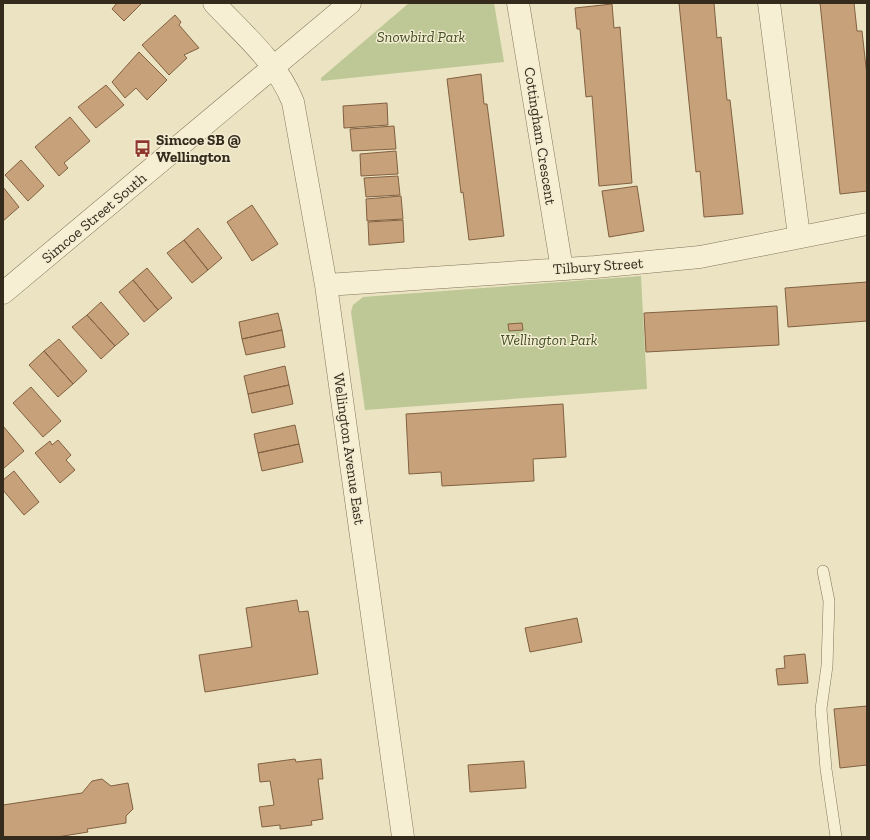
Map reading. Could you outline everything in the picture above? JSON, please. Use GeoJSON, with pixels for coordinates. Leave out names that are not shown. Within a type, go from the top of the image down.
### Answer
{"type":"FeatureCollection","features":[{"type":"Feature","properties":{"kind":"street","name":"Wellington Avenue East"},"geometry":{"type":"LineString","coordinates":[[214,3],[274,67],[287,87],[293,102],[326,285],[403,837]]}},
{"type":"Feature","properties":{"kind":"street","name":"Simcoe Street South"},"geometry":{"type":"LineString","coordinates":[[3,294],[350,3]]}},
{"type":"Feature","properties":{"kind":"street","name":"Cottingham Crescent"},"geometry":{"type":"LineString","coordinates":[[518,3],[562,269]]}},
{"type":"Feature","properties":{"kind":"street"},"geometry":{"type":"LineString","coordinates":[[768,3],[799,236]]}},
{"type":"Feature","properties":{"kind":"street","name":"Tilbury Street"},"geometry":{"type":"LineString","coordinates":[[326,285],[595,267],[700,257],[799,236],[867,224]]}},
{"type":"Feature","properties":{"kind":"lane"},"geometry":{"type":"LineString","coordinates":[[823,571],[829,601],[827,666],[821,709],[826,769],[836,837]]}},
{"type":"Feature","properties":{"kind":"green space","name":"Snowbird Park"},"geometry":{"type":"Polygon","coordinates":[[[409,3],[494,3],[504,62],[321,81],[321,78],[409,3]]]}},
{"type":"Feature","properties":{"kind":"green space","name":"Wellington Park"},"geometry":{"type":"Polygon","coordinates":[[[641,276],[647,389],[365,410],[351,312],[353,305],[363,297],[641,276]]]}},
{"type":"Feature","properties":{"kind":"building"},"geometry":{"type":"Polygon","coordinates":[[[117,3],[142,3],[124,21],[112,9],[117,3]]]}},
{"type":"Feature","properties":{"kind":"building"},"geometry":{"type":"Polygon","coordinates":[[[679,3],[714,3],[717,38],[721,37],[727,100],[730,100],[743,214],[704,217],[700,171],[696,172],[679,3]]]}},
{"type":"Feature","properties":{"kind":"building"},"geometry":{"type":"Polygon","coordinates":[[[820,3],[854,3],[857,31],[862,31],[867,76],[867,191],[840,194],[820,3]]]}},
{"type":"Feature","properties":{"kind":"building"},"geometry":{"type":"Polygon","coordinates":[[[612,4],[614,28],[620,27],[632,183],[599,186],[592,96],[586,97],[580,29],[577,29],[575,8],[612,4]]]}},
{"type":"Feature","properties":{"kind":"building"},"geometry":{"type":"Polygon","coordinates":[[[175,15],[181,22],[179,25],[199,48],[184,55],[187,58],[169,75],[142,45],[175,15]]]}},
{"type":"Feature","properties":{"kind":"building"},"geometry":{"type":"Polygon","coordinates":[[[139,52],[167,80],[147,100],[136,88],[125,98],[112,82],[139,52]]]}},
{"type":"Feature","properties":{"kind":"building"},"geometry":{"type":"Polygon","coordinates":[[[481,74],[484,104],[487,104],[504,236],[469,240],[463,192],[461,193],[447,79],[481,74]]]}},
{"type":"Feature","properties":{"kind":"building"},"geometry":{"type":"Polygon","coordinates":[[[106,85],[124,105],[96,128],[78,107],[106,85]]]}},
{"type":"Feature","properties":{"kind":"building"},"geometry":{"type":"Polygon","coordinates":[[[387,103],[388,125],[344,128],[343,106],[387,103]]]}},
{"type":"Feature","properties":{"kind":"building"},"geometry":{"type":"Polygon","coordinates":[[[70,117],[90,141],[64,163],[68,168],[59,176],[35,147],[70,117]]]}},
{"type":"Feature","properties":{"kind":"building"},"geometry":{"type":"Polygon","coordinates":[[[394,126],[396,149],[352,151],[350,129],[394,126]]]}},
{"type":"Feature","properties":{"kind":"building"},"geometry":{"type":"Polygon","coordinates":[[[396,151],[398,174],[361,176],[360,154],[396,151]]]}},
{"type":"Feature","properties":{"kind":"building"},"geometry":{"type":"Polygon","coordinates":[[[21,160],[44,186],[28,201],[5,175],[21,160]]]}},
{"type":"Feature","properties":{"kind":"building"},"geometry":{"type":"Polygon","coordinates":[[[398,176],[400,195],[366,197],[364,178],[398,176]]]}},
{"type":"Feature","properties":{"kind":"building"},"geometry":{"type":"Polygon","coordinates":[[[637,186],[644,231],[609,237],[602,191],[637,186]]]}},
{"type":"Feature","properties":{"kind":"building"},"geometry":{"type":"Polygon","coordinates":[[[3,187],[19,207],[3,221],[3,187]]]}},
{"type":"Feature","properties":{"kind":"building"},"geometry":{"type":"Polygon","coordinates":[[[401,196],[403,219],[367,221],[366,199],[401,196]]]}},
{"type":"Feature","properties":{"kind":"building"},"geometry":{"type":"Polygon","coordinates":[[[252,205],[278,244],[252,261],[227,222],[252,205]]]}},
{"type":"Feature","properties":{"kind":"building"},"geometry":{"type":"Polygon","coordinates":[[[403,220],[404,242],[369,245],[368,222],[403,220]]]}},
{"type":"Feature","properties":{"kind":"building"},"geometry":{"type":"Polygon","coordinates":[[[198,228],[222,258],[208,270],[184,240],[198,228]]]}},
{"type":"Feature","properties":{"kind":"building"},"geometry":{"type":"Polygon","coordinates":[[[184,240],[208,270],[192,283],[167,253],[184,240]]]}},
{"type":"Feature","properties":{"kind":"building"},"geometry":{"type":"Polygon","coordinates":[[[147,268],[172,298],[158,310],[133,280],[147,268]]]}},
{"type":"Feature","properties":{"kind":"building"},"geometry":{"type":"Polygon","coordinates":[[[133,280],[158,310],[144,322],[119,292],[133,280]]]}},
{"type":"Feature","properties":{"kind":"building"},"geometry":{"type":"Polygon","coordinates":[[[867,282],[867,321],[788,327],[785,288],[867,282]]]}},
{"type":"Feature","properties":{"kind":"building"},"geometry":{"type":"Polygon","coordinates":[[[101,302],[129,334],[115,346],[87,315],[101,302]]]}},
{"type":"Feature","properties":{"kind":"building"},"geometry":{"type":"Polygon","coordinates":[[[777,306],[779,345],[646,352],[644,313],[777,306]]]}},
{"type":"Feature","properties":{"kind":"building"},"geometry":{"type":"Polygon","coordinates":[[[278,313],[282,330],[242,339],[239,322],[278,313]]]}},
{"type":"Feature","properties":{"kind":"building"},"geometry":{"type":"Polygon","coordinates":[[[87,315],[115,346],[101,359],[72,327],[87,315]]]}},
{"type":"Feature","properties":{"kind":"building"},"geometry":{"type":"Polygon","coordinates":[[[522,323],[523,330],[509,331],[508,324],[522,323]]]}},
{"type":"Feature","properties":{"kind":"building"},"geometry":{"type":"Polygon","coordinates":[[[282,330],[285,347],[246,355],[242,339],[282,330]]]}},
{"type":"Feature","properties":{"kind":"building"},"geometry":{"type":"Polygon","coordinates":[[[59,339],[87,371],[73,384],[44,351],[59,339]]]}},
{"type":"Feature","properties":{"kind":"building"},"geometry":{"type":"Polygon","coordinates":[[[44,351],[73,384],[58,397],[29,365],[44,351]]]}},
{"type":"Feature","properties":{"kind":"building"},"geometry":{"type":"Polygon","coordinates":[[[285,366],[289,385],[248,394],[244,376],[285,366]]]}},
{"type":"Feature","properties":{"kind":"building"},"geometry":{"type":"Polygon","coordinates":[[[289,385],[293,404],[252,413],[248,394],[289,385]]]}},
{"type":"Feature","properties":{"kind":"building"},"geometry":{"type":"Polygon","coordinates":[[[31,387],[61,421],[43,437],[13,403],[31,387]]]}},
{"type":"Feature","properties":{"kind":"building"},"geometry":{"type":"Polygon","coordinates":[[[563,404],[566,457],[533,459],[534,481],[442,486],[441,472],[409,474],[406,414],[563,404]]]}},
{"type":"Feature","properties":{"kind":"building"},"geometry":{"type":"Polygon","coordinates":[[[295,425],[299,444],[258,453],[254,434],[295,425]]]}},
{"type":"Feature","properties":{"kind":"building"},"geometry":{"type":"Polygon","coordinates":[[[3,426],[24,451],[4,468],[3,467],[3,426]]]}},
{"type":"Feature","properties":{"kind":"building"},"geometry":{"type":"Polygon","coordinates":[[[58,440],[71,455],[66,460],[75,470],[60,483],[35,453],[50,441],[52,445],[58,440]]]}},
{"type":"Feature","properties":{"kind":"building"},"geometry":{"type":"Polygon","coordinates":[[[299,444],[303,462],[262,471],[258,453],[299,444]]]}},
{"type":"Feature","properties":{"kind":"building"},"geometry":{"type":"Polygon","coordinates":[[[14,471],[39,502],[24,515],[3,490],[3,480],[14,471]]]}},
{"type":"Feature","properties":{"kind":"building"},"geometry":{"type":"Polygon","coordinates":[[[297,600],[299,612],[308,611],[318,674],[205,692],[199,655],[252,647],[246,608],[297,600]]]}},
{"type":"Feature","properties":{"kind":"building"},"geometry":{"type":"Polygon","coordinates":[[[577,618],[582,642],[530,652],[525,628],[577,618]]]}},
{"type":"Feature","properties":{"kind":"building"},"geometry":{"type":"Polygon","coordinates":[[[805,654],[808,683],[778,685],[776,669],[785,668],[784,656],[805,654]]]}},
{"type":"Feature","properties":{"kind":"building"},"geometry":{"type":"Polygon","coordinates":[[[867,706],[867,765],[840,768],[834,709],[867,706]]]}},
{"type":"Feature","properties":{"kind":"building"},"geometry":{"type":"Polygon","coordinates":[[[295,759],[296,762],[321,759],[323,779],[318,779],[323,819],[311,821],[312,825],[280,829],[280,825],[262,827],[259,807],[274,805],[270,781],[260,782],[258,764],[295,759]]]}},
{"type":"Feature","properties":{"kind":"building"},"geometry":{"type":"Polygon","coordinates":[[[524,761],[526,788],[470,792],[468,765],[524,761]]]}},
{"type":"Feature","properties":{"kind":"building"},"geometry":{"type":"Polygon","coordinates":[[[102,779],[111,786],[128,783],[133,809],[126,816],[126,823],[87,829],[88,832],[57,837],[3,837],[3,805],[82,793],[92,781],[102,779]]]}},
{"type":"Feature","properties":{"kind":"place","name":"Simcoe SB @ Wellington"},"geometry":{"type":"Point","coordinates":[143,149]}}]}
